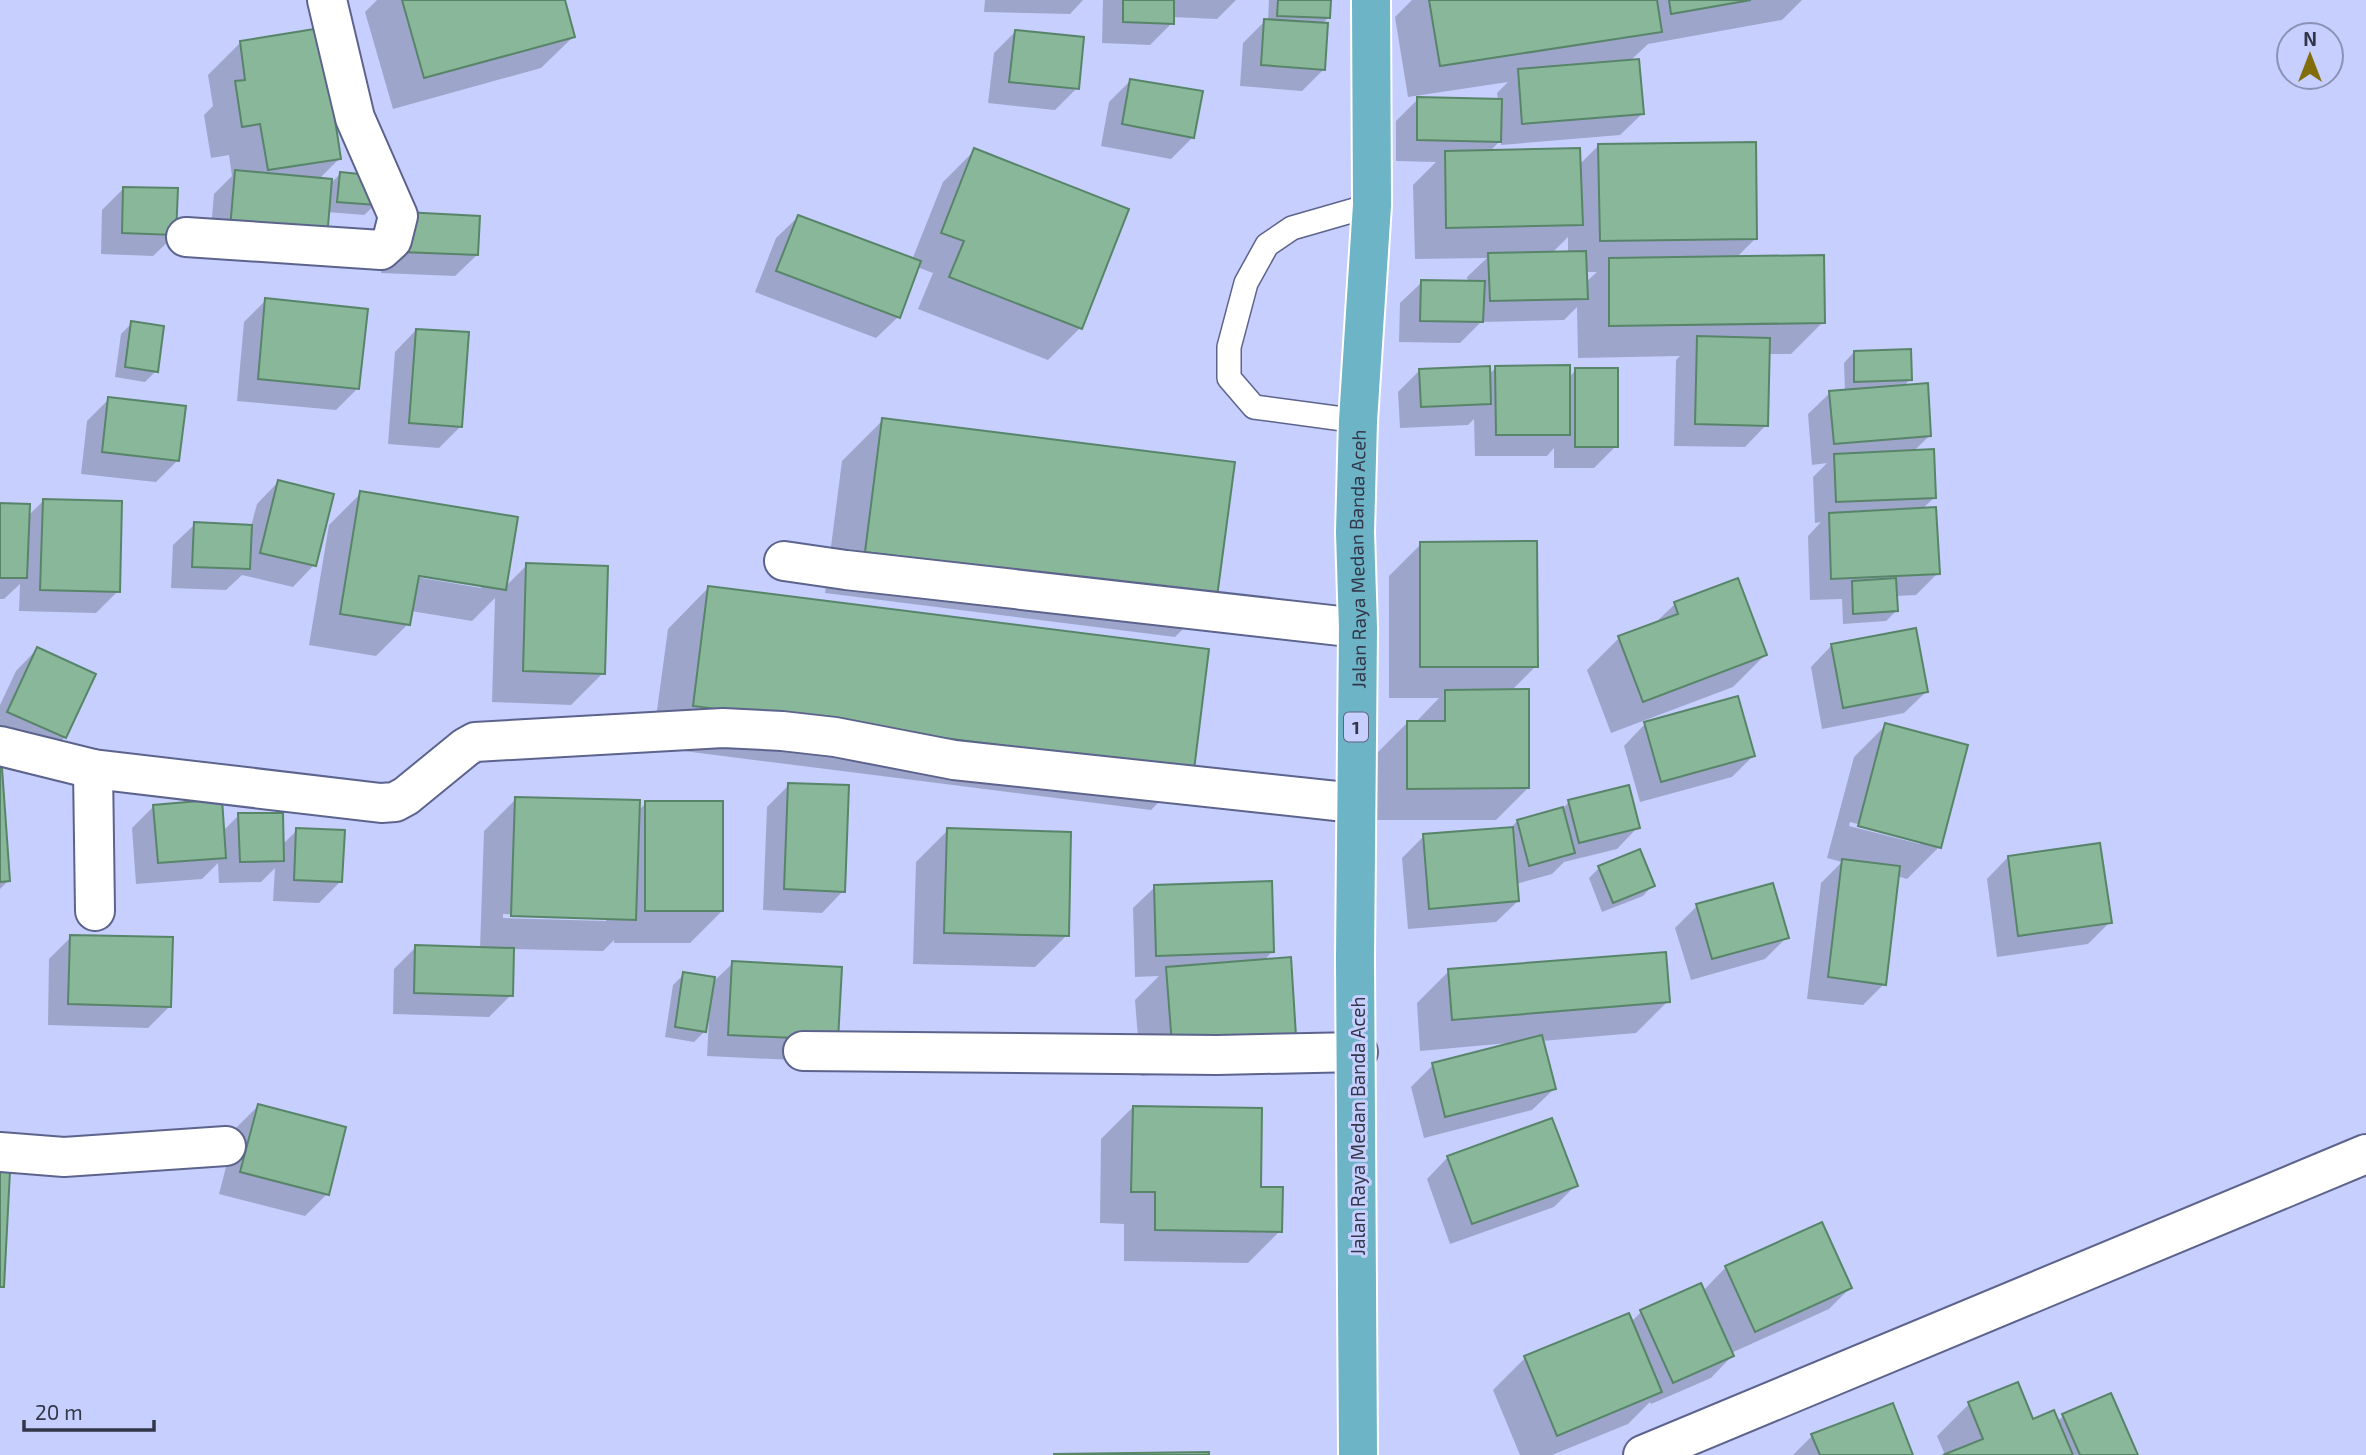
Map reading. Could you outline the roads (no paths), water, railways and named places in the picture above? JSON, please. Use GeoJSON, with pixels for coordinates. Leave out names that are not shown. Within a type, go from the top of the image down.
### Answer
{"type":"FeatureCollection","features":[{"type":"Feature","properties":{"kind":"highway","name":"Jalan Raya Medan Banda Aceh"},"geometry":{"type":"LineString","coordinates":[[1358,1455],[1355,803],[1358,628],[1355,532],[1358,421],[1372,205],[1371,0]]}},
{"type":"Feature","properties":{"kind":"street"},"geometry":{"type":"LineString","coordinates":[[186,237],[381,250],[392,240],[398,216],[355,118],[327,0]]}},
{"type":"Feature","properties":{"kind":"street"},"geometry":{"type":"LineString","coordinates":[[784,561],[1358,628]]}},
{"type":"Feature","properties":{"kind":"street"},"geometry":{"type":"LineString","coordinates":[[0,746],[93,769],[381,803],[395,802],[406,796],[466,747],[485,740],[723,728],[835,737],[954,760],[1355,803]]}},
{"type":"Feature","properties":{"kind":"street"},"geometry":{"type":"LineString","coordinates":[[93,769],[95,911]]}},
{"type":"Feature","properties":{"kind":"street"},"geometry":{"type":"LineString","coordinates":[[803,1051],[1217,1055],[1358,1052]]}},
{"type":"Feature","properties":{"kind":"street"},"geometry":{"type":"LineString","coordinates":[[0,1152],[64,1157],[226,1146]]}},
{"type":"Feature","properties":{"kind":"street"},"geometry":{"type":"LineString","coordinates":[[1643,1455],[2366,1154]]}},
{"type":"Feature","properties":{"kind":"lane"},"geometry":{"type":"LineString","coordinates":[[1358,421],[1254,407],[1229,378],[1229,347],[1246,283],[1267,245],[1292,228],[1372,205]]}}]}
